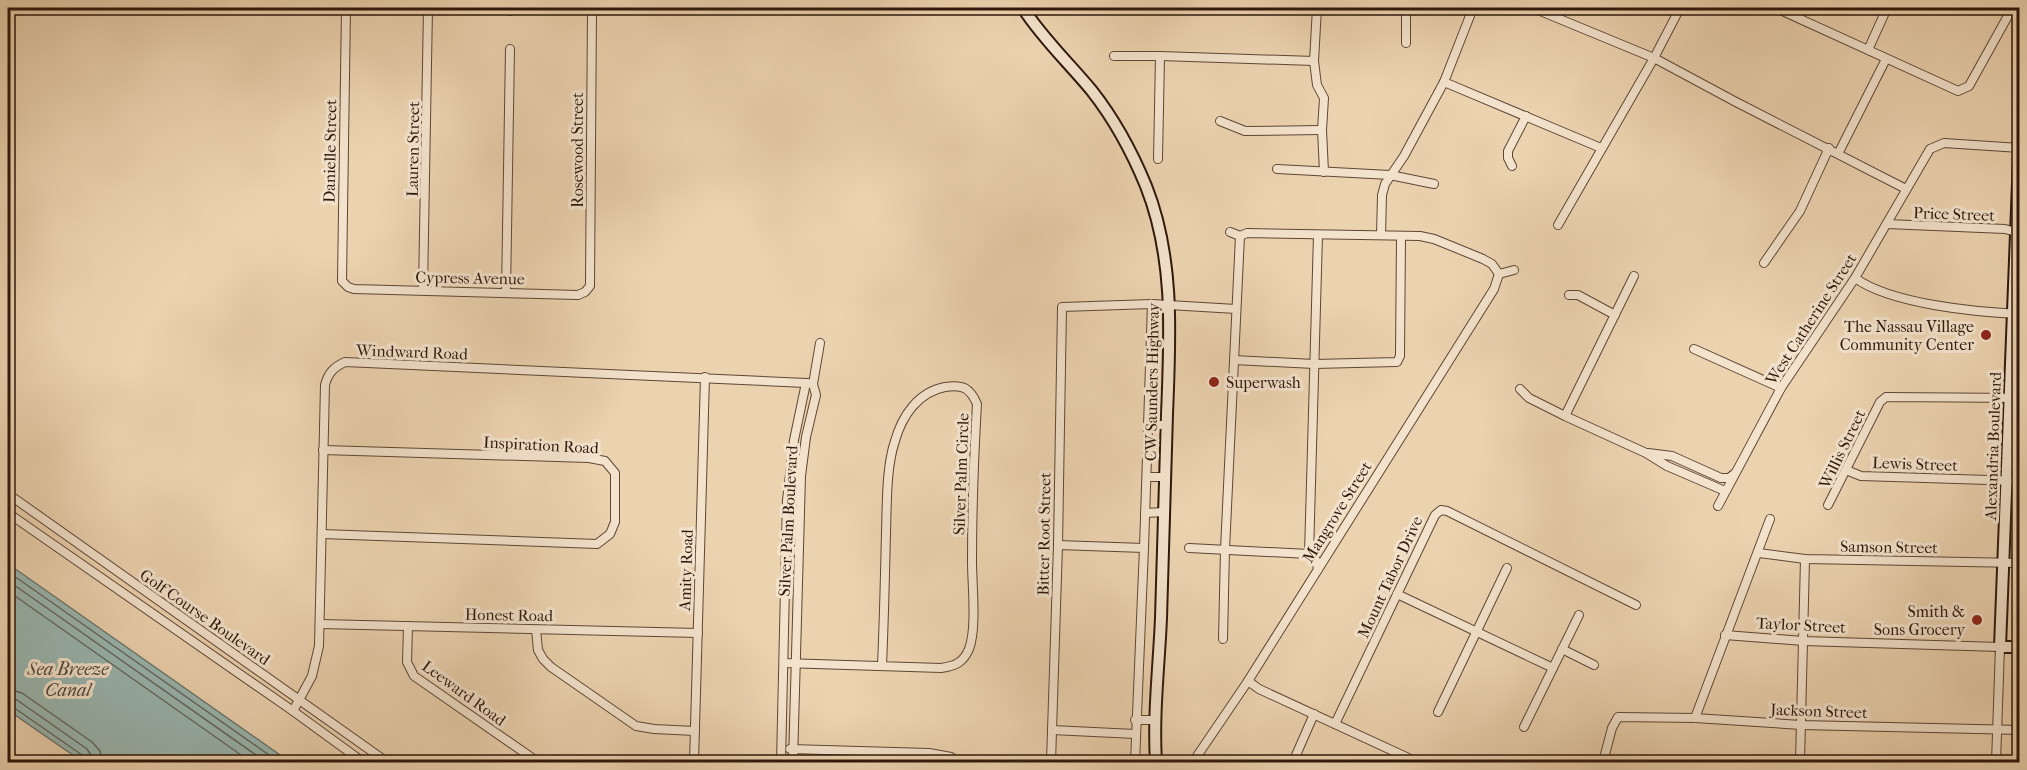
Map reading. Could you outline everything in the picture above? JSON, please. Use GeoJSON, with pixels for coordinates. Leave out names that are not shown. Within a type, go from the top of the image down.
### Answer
{"type":"FeatureCollection","features":[{"type":"Feature","properties":{"kind":"main road","name":"CW Saunders Highway"},"geometry":{"type":"LineString","coordinates":[[1023,8],[1059,55],[1092,91],[1118,129],[1145,184],[1165,254],[1169,306],[1167,425],[1161,619],[1155,720],[1156,762]]}},
{"type":"Feature","properties":{"kind":"main road","name":"Alexandria Boulevard"},"geometry":{"type":"LineString","coordinates":[[2000,647],[2006,481],[2014,398],[2019,131]]}},
{"type":"Feature","properties":{"kind":"main road","name":"Taylor Street"},"geometry":{"type":"LineString","coordinates":[[2000,647],[2019,648]]}},
{"type":"Feature","properties":{"kind":"street","name":"Danielle Street"},"geometry":{"type":"LineString","coordinates":[[346,8],[342,280],[348,287],[354,289]]}},
{"type":"Feature","properties":{"kind":"street","name":"Lauren Street"},"geometry":{"type":"LineString","coordinates":[[423,290],[428,8]]}},
{"type":"Feature","properties":{"kind":"street","name":"Rosewood Street"},"geometry":{"type":"LineString","coordinates":[[585,292],[590,286],[592,8]]}},
{"type":"Feature","properties":{"kind":"street"},"geometry":{"type":"LineString","coordinates":[[1317,8],[1314,61],[1317,85],[1324,98],[1322,130],[1324,172]]}},
{"type":"Feature","properties":{"kind":"street"},"geometry":{"type":"LineString","coordinates":[[1406,8],[1406,43]]}},
{"type":"Feature","properties":{"kind":"street"},"geometry":{"type":"LineString","coordinates":[[1382,235],[1385,184],[1404,156],[1444,82],[1473,8]]}},
{"type":"Feature","properties":{"kind":"street"},"geometry":{"type":"LineString","coordinates":[[1533,8],[1654,58],[1906,189]]}},
{"type":"Feature","properties":{"kind":"street"},"geometry":{"type":"LineString","coordinates":[[1558,225],[1654,58],[1680,8]]}},
{"type":"Feature","properties":{"kind":"street"},"geometry":{"type":"LineString","coordinates":[[1776,8],[1954,90],[1962,91],[1969,86],[2009,14],[2015,8]]}},
{"type":"Feature","properties":{"kind":"street"},"geometry":{"type":"LineString","coordinates":[[1868,50],[1887,8]]}},
{"type":"Feature","properties":{"kind":"street"},"geometry":{"type":"LineString","coordinates":[[506,292],[510,49]]}},
{"type":"Feature","properties":{"kind":"street"},"geometry":{"type":"LineString","coordinates":[[1114,56],[1314,61]]}},
{"type":"Feature","properties":{"kind":"street"},"geometry":{"type":"LineString","coordinates":[[1158,159],[1160,56]]}},
{"type":"Feature","properties":{"kind":"street"},"geometry":{"type":"LineString","coordinates":[[1839,153],[1886,59]]}},
{"type":"Feature","properties":{"kind":"street"},"geometry":{"type":"LineString","coordinates":[[1444,82],[1601,148]]}},
{"type":"Feature","properties":{"kind":"street"},"geometry":{"type":"LineString","coordinates":[[1512,166],[1508,158],[1508,151],[1526,116]]}},
{"type":"Feature","properties":{"kind":"street"},"geometry":{"type":"LineString","coordinates":[[1220,121],[1245,131],[1322,130]]}},
{"type":"Feature","properties":{"kind":"street","name":"West Catherine Street"},"geometry":{"type":"LineString","coordinates":[[1718,506],[1781,388],[1855,279],[1930,149],[1944,143],[2019,148]]}},
{"type":"Feature","properties":{"kind":"street"},"geometry":{"type":"LineString","coordinates":[[1764,262],[1800,211],[1829,148]]}},
{"type":"Feature","properties":{"kind":"street"},"geometry":{"type":"LineString","coordinates":[[1278,169],[1390,175],[1434,184]]}},
{"type":"Feature","properties":{"kind":"street","name":"Price Street"},"geometry":{"type":"LineString","coordinates":[[1887,224],[2005,229],[2018,232]]}},
{"type":"Feature","properties":{"kind":"street"},"geometry":{"type":"LineString","coordinates":[[1230,232],[1240,236],[1247,233],[1434,238],[1492,264],[1499,274],[1514,270]]}},
{"type":"Feature","properties":{"kind":"street"},"geometry":{"type":"LineString","coordinates":[[1309,554],[1318,235]]}},
{"type":"Feature","properties":{"kind":"street"},"geometry":{"type":"LineString","coordinates":[[1224,639],[1225,549],[1240,236]]}},
{"type":"Feature","properties":{"kind":"street"},"geometry":{"type":"LineString","coordinates":[[1234,360],[1314,364],[1395,363],[1399,360],[1401,236]]}},
{"type":"Feature","properties":{"kind":"street","name":"Mangrove Street"},"geometry":{"type":"LineString","coordinates":[[1193,762],[1248,681],[1494,289],[1499,274]]}},
{"type":"Feature","properties":{"kind":"street"},"geometry":{"type":"LineString","coordinates":[[1565,416],[1634,276]]}},
{"type":"Feature","properties":{"kind":"street"},"geometry":{"type":"LineString","coordinates":[[1855,279],[1863,284],[1913,301],[1961,309],[2016,314]]}},
{"type":"Feature","properties":{"kind":"street","name":"Cypress Avenue"},"geometry":{"type":"LineString","coordinates":[[354,289],[579,295],[585,292]]}},
{"type":"Feature","properties":{"kind":"street"},"geometry":{"type":"LineString","coordinates":[[1569,295],[1578,295],[1615,315]]}},
{"type":"Feature","properties":{"kind":"street"},"geometry":{"type":"LineString","coordinates":[[1135,762],[1152,304],[1236,309]]}},
{"type":"Feature","properties":{"kind":"street","name":"Bitter Root Street"},"geometry":{"type":"LineString","coordinates":[[1051,762],[1062,307],[1152,304]]}},
{"type":"Feature","properties":{"kind":"street"},"geometry":{"type":"LineString","coordinates":[[809,383],[820,344]]}},
{"type":"Feature","properties":{"kind":"street"},"geometry":{"type":"LineString","coordinates":[[1694,349],[1781,388]]}},
{"type":"Feature","properties":{"kind":"street","name":"Windward Road"},"geometry":{"type":"LineString","coordinates":[[293,711],[316,662],[320,624],[325,385],[331,370],[345,362],[809,383]]}},
{"type":"Feature","properties":{"kind":"street","name":"Amity Road"},"geometry":{"type":"LineString","coordinates":[[694,762],[705,377]]}},
{"type":"Feature","properties":{"kind":"street","name":"Silver Palm Boulevard"},"geometry":{"type":"LineString","coordinates":[[782,762],[787,500],[794,440],[809,383]]}},
{"type":"Feature","properties":{"kind":"street","name":"Silver Palm Boulevard"},"geometry":{"type":"LineString","coordinates":[[793,762],[801,476],[806,437],[816,395],[809,383]]}},
{"type":"Feature","properties":{"kind":"street","name":"Silver Palm Circle"},"geometry":{"type":"LineString","coordinates":[[784,663],[941,668],[956,666],[964,659],[970,647],[972,631],[977,404],[971,392],[962,386],[935,389],[917,400],[907,414],[894,441],[888,489],[882,666]]}},
{"type":"Feature","properties":{"kind":"street"},"geometry":{"type":"LineString","coordinates":[[1521,389],[1528,398],[1646,453],[1667,466],[1725,491]]}},
{"type":"Feature","properties":{"kind":"street","name":"Willis Street"},"geometry":{"type":"LineString","coordinates":[[1828,505],[1880,402],[1886,397],[2014,398]]}},
{"type":"Feature","properties":{"kind":"street"},"geometry":{"type":"LineString","coordinates":[[1148,425],[1167,425]]}},
{"type":"Feature","properties":{"kind":"street","name":"Inspiration Road"},"geometry":{"type":"LineString","coordinates":[[322,534],[597,544],[610,534],[615,522],[615,473],[605,461],[577,458],[323,450]]}},
{"type":"Feature","properties":{"kind":"street"},"geometry":{"type":"LineString","coordinates":[[1646,453],[1672,456],[1721,478],[1730,478],[1736,472]]}},
{"type":"Feature","properties":{"kind":"street","name":"Lewis Street"},"geometry":{"type":"LineString","coordinates":[[1846,470],[1861,476],[2019,481]]}},
{"type":"Feature","properties":{"kind":"street"},"geometry":{"type":"LineString","coordinates":[[1146,477],[1165,477]]}},
{"type":"Feature","properties":{"kind":"street","name":"Golf Course Boulevard"},"geometry":{"type":"LineString","coordinates":[[9,497],[387,762]]}},
{"type":"Feature","properties":{"kind":"street","name":"Mount Tabor Drive"},"geometry":{"type":"LineString","coordinates":[[1335,724],[1435,515],[1444,510],[1636,605]]}},
{"type":"Feature","properties":{"kind":"street"},"geometry":{"type":"LineString","coordinates":[[1145,513],[1164,512]]}},
{"type":"Feature","properties":{"kind":"street","name":"Golf Course Boulevard"},"geometry":{"type":"LineString","coordinates":[[8,513],[363,762]]}},
{"type":"Feature","properties":{"kind":"street"},"geometry":{"type":"LineString","coordinates":[[1695,718],[1770,519]]}},
{"type":"Feature","properties":{"kind":"street"},"geometry":{"type":"LineString","coordinates":[[1058,545],[1144,548]]}},
{"type":"Feature","properties":{"kind":"street"},"geometry":{"type":"LineString","coordinates":[[1189,548],[1309,554],[1316,560],[1318,569]]}},
{"type":"Feature","properties":{"kind":"street","name":"Samson Street"},"geometry":{"type":"LineString","coordinates":[[1759,553],[1805,559],[2019,563]]}},
{"type":"Feature","properties":{"kind":"street"},"geometry":{"type":"LineString","coordinates":[[1800,762],[1805,559]]}},
{"type":"Feature","properties":{"kind":"street"},"geometry":{"type":"LineString","coordinates":[[1438,712],[1507,568]]}},
{"type":"Feature","properties":{"kind":"street"},"geometry":{"type":"LineString","coordinates":[[1397,594],[1552,668]]}},
{"type":"Feature","properties":{"kind":"street"},"geometry":{"type":"LineString","coordinates":[[1524,727],[1579,615]]}},
{"type":"Feature","properties":{"kind":"street","name":"Honest Road"},"geometry":{"type":"LineString","coordinates":[[320,624],[698,633]]}},
{"type":"Feature","properties":{"kind":"street","name":"Leeward Road"},"geometry":{"type":"LineString","coordinates":[[408,626],[407,662],[414,676],[538,762]]}},
{"type":"Feature","properties":{"kind":"street"},"geometry":{"type":"LineString","coordinates":[[536,630],[538,650],[543,659],[630,723],[648,728],[695,731]]}},
{"type":"Feature","properties":{"kind":"street","name":"Taylor Street"},"geometry":{"type":"LineString","coordinates":[[1725,635],[1803,641],[2000,647]]}},
{"type":"Feature","properties":{"kind":"street","name":"Alexandria Boulevard"},"geometry":{"type":"LineString","coordinates":[[1996,762],[2000,647]]}},
{"type":"Feature","properties":{"kind":"street"},"geometry":{"type":"LineString","coordinates":[[1562,649],[1594,665]]}},
{"type":"Feature","properties":{"kind":"street"},"geometry":{"type":"LineString","coordinates":[[1248,681],[1259,689],[1417,762]]}},
{"type":"Feature","properties":{"kind":"street"},"geometry":{"type":"LineString","coordinates":[[1293,762],[1314,714]]}},
{"type":"Feature","properties":{"kind":"street","name":"Jackson Street"},"geometry":{"type":"LineString","coordinates":[[1603,762],[1611,728],[1618,717],[1695,718],[1801,725],[2019,730]]}},
{"type":"Feature","properties":{"kind":"street"},"geometry":{"type":"LineString","coordinates":[[1136,720],[1155,720]]}},
{"type":"Feature","properties":{"kind":"street"},"geometry":{"type":"LineString","coordinates":[[1052,730],[1135,734]]}},
{"type":"Feature","properties":{"kind":"street"},"geometry":{"type":"LineString","coordinates":[[782,749],[929,753],[951,757],[956,762]]}},
{"type":"Feature","properties":{"kind":"street"},"geometry":{"type":"LineString","coordinates":[[875,752],[875,762]]}},
{"type":"Feature","properties":{"kind":"green space"},"geometry":{"type":"Polygon","coordinates":[[[2015,487],[2019,487],[2019,558],[2012,558],[2015,487]]]}},
{"type":"Feature","properties":{"kind":"water","name":"Sea Breeze Canal"},"geometry":{"type":"Polygon","coordinates":[[[14,568],[290,762],[83,762],[8,710],[8,577],[14,568]]]}},
{"type":"Feature","properties":{"kind":"place","name":"The Nassau Village Community Center"},"geometry":{"type":"Point","coordinates":[1986,335]}},
{"type":"Feature","properties":{"kind":"place","name":"Superwash"},"geometry":{"type":"Point","coordinates":[1214,382]}},
{"type":"Feature","properties":{"kind":"place","name":"Smith & Sons Grocery"},"geometry":{"type":"Point","coordinates":[1977,620]}}]}
